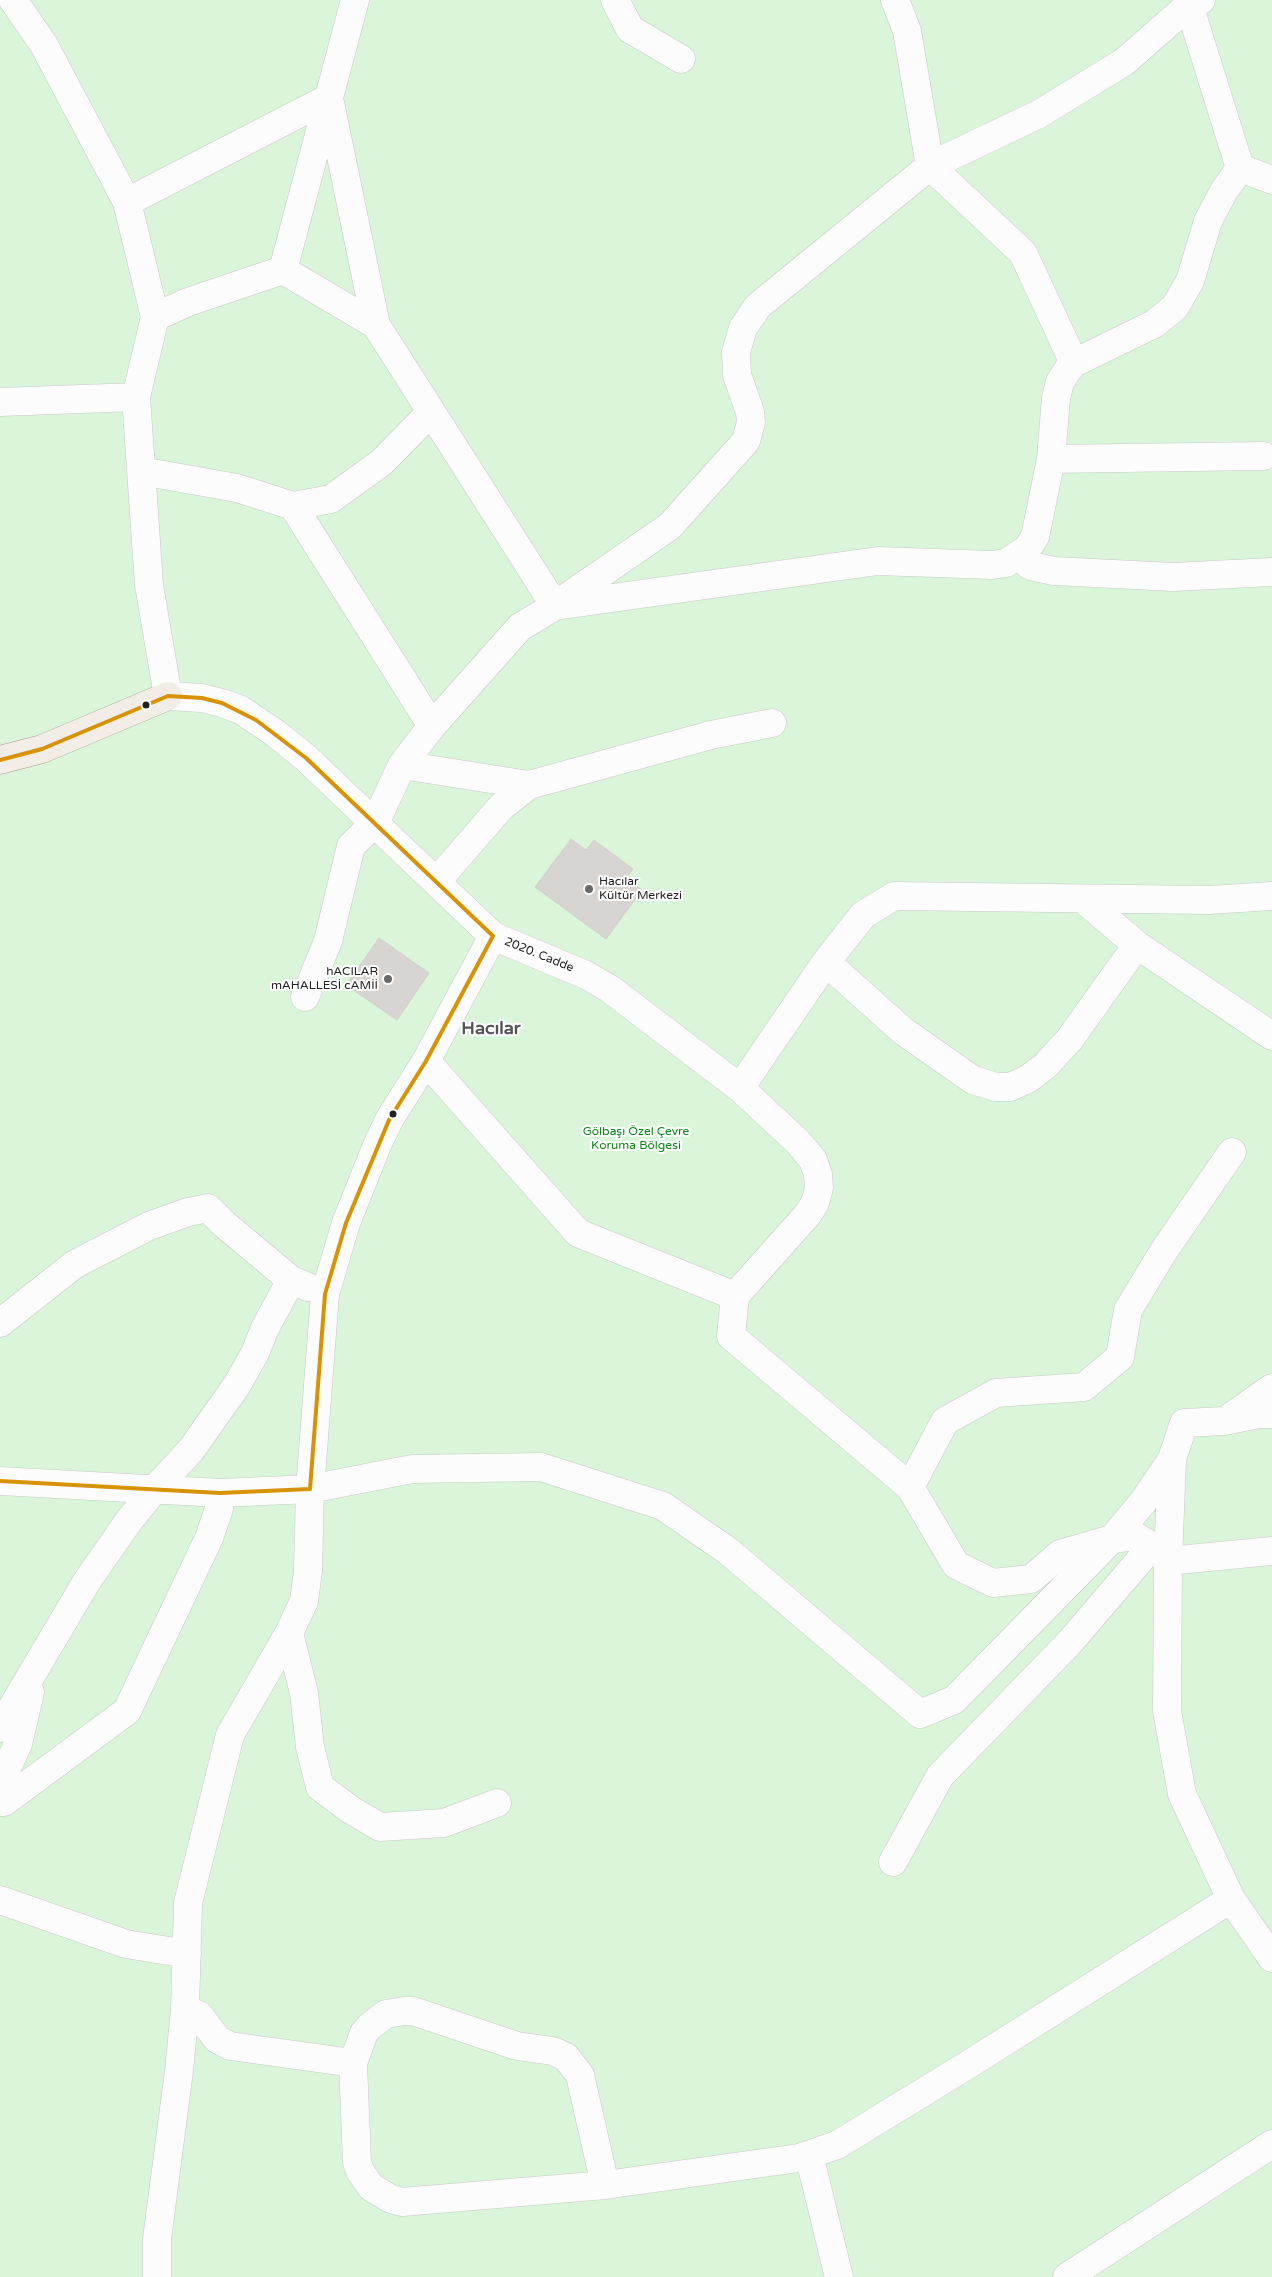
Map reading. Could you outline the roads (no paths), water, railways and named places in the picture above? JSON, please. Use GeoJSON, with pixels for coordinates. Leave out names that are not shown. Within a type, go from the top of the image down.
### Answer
{"type":"FeatureCollection","features":[{"type":"Feature","properties":{"kind":"main road"},"geometry":{"type":"LineString","coordinates":[[0,760],[42,749],[74,737],[168,696]]}},
{"type":"Feature","properties":{"kind":"street"},"geometry":{"type":"LineString","coordinates":[[13,0],[44,45],[127,202],[155,317],[136,397],[149,585],[168,696]]}},
{"type":"Feature","properties":{"kind":"street"},"geometry":{"type":"LineString","coordinates":[[282,270],[355,0]]}},
{"type":"Feature","properties":{"kind":"street"},"geometry":{"type":"LineString","coordinates":[[615,0],[630,29],[681,59]]}},
{"type":"Feature","properties":{"kind":"street"},"geometry":{"type":"LineString","coordinates":[[895,0],[907,31],[930,166],[1023,253],[1074,363]]}},
{"type":"Feature","properties":{"kind":"street"},"geometry":{"type":"LineString","coordinates":[[305,997],[328,941],[351,846],[375,823],[402,765],[432,726],[520,627],[555,606],[670,526],[746,441],[751,422],[750,412],[737,375],[736,352],[743,328],[758,306],[930,166],[1039,114],[1124,62],[1195,2],[1240,168],[1224,191],[1208,221],[1190,281],[1175,307],[1154,324],[1074,363],[1060,382],[1056,398],[1051,459],[1035,537],[1027,549],[1006,563],[992,566],[878,561],[555,606]]}},
{"type":"Feature","properties":{"kind":"street"},"geometry":{"type":"LineString","coordinates":[[127,202],[329,98]]}},
{"type":"Feature","properties":{"kind":"street"},"geometry":{"type":"LineString","coordinates":[[329,98],[376,325],[555,606]]}},
{"type":"Feature","properties":{"kind":"street"},"geometry":{"type":"LineString","coordinates":[[1240,168],[1272,180]]}},
{"type":"Feature","properties":{"kind":"street"},"geometry":{"type":"LineString","coordinates":[[155,317],[188,302],[282,270],[376,325]]}},
{"type":"Feature","properties":{"kind":"street"},"geometry":{"type":"LineString","coordinates":[[0,402],[136,397]]}},
{"type":"Feature","properties":{"kind":"street"},"geometry":{"type":"LineString","coordinates":[[141,471],[237,488],[293,506],[331,499],[382,462],[432,412]]}},
{"type":"Feature","properties":{"kind":"street"},"geometry":{"type":"LineString","coordinates":[[1051,459],[1263,456]]}},
{"type":"Feature","properties":{"kind":"street"},"geometry":{"type":"LineString","coordinates":[[293,506],[432,726]]}},
{"type":"Feature","properties":{"kind":"street"},"geometry":{"type":"LineString","coordinates":[[1019,556],[1031,566],[1054,571],[1174,577],[1272,572]]}},
{"type":"Feature","properties":{"kind":"street","name":"2020. Cadde"},"geometry":{"type":"LineString","coordinates":[[168,696],[202,698],[241,710],[256,720],[306,758],[493,936],[586,974],[610,989],[740,1088],[798,1142],[813,1160],[818,1174],[819,1188],[815,1203],[808,1214],[735,1296]]}},
{"type":"Feature","properties":{"kind":"street"},"geometry":{"type":"LineString","coordinates":[[436,882],[502,806],[529,786],[711,735],[772,722]]}},
{"type":"Feature","properties":{"kind":"street"},"geometry":{"type":"LineString","coordinates":[[402,765],[529,786]]}},
{"type":"Feature","properties":{"kind":"street"},"geometry":{"type":"LineString","coordinates":[[740,1088],[826,962],[863,915],[894,896],[1209,900],[1272,896]]}},
{"type":"Feature","properties":{"kind":"street"},"geometry":{"type":"LineString","coordinates":[[1083,899],[1137,946],[1272,1036]]}},
{"type":"Feature","properties":{"kind":"street"},"geometry":{"type":"LineString","coordinates":[[157,2277],[157,2239],[179,2071],[185,2009],[188,1903],[230,1734],[290,1633],[304,1601],[308,1571],[310,1489],[325,1294],[346,1224],[378,1143],[389,1120],[426,1061],[493,936]]}},
{"type":"Feature","properties":{"kind":"street"},"geometry":{"type":"LineString","coordinates":[[826,962],[903,1032],[973,1080],[996,1087],[1010,1087],[1028,1079],[1045,1066],[1069,1040],[1137,946]]}},
{"type":"Feature","properties":{"kind":"street"},"geometry":{"type":"LineString","coordinates":[[426,1061],[578,1232],[735,1296],[731,1336],[910,1487],[956,1565],[993,1583],[1032,1579],[1060,1554],[1112,1539],[1135,1536],[1160,1553],[1272,1551]]}},
{"type":"Feature","properties":{"kind":"street"},"geometry":{"type":"LineString","coordinates":[[910,1487],[944,1421],[996,1394],[1084,1387],[1120,1357],[1128,1310],[1165,1250],[1232,1152]]}},
{"type":"Feature","properties":{"kind":"street"},"geometry":{"type":"LineString","coordinates":[[0,1323],[75,1264],[149,1226],[188,1212],[208,1208],[224,1224],[291,1280],[325,1294]]}},
{"type":"Feature","properties":{"kind":"street"},"geometry":{"type":"LineString","coordinates":[[0,1728],[87,1581],[128,1522],[153,1491],[191,1450],[237,1385],[291,1280]]}},
{"type":"Feature","properties":{"kind":"street"},"geometry":{"type":"LineString","coordinates":[[1224,1421],[1272,1388]]}},
{"type":"Feature","properties":{"kind":"street"},"geometry":{"type":"LineString","coordinates":[[1272,1414],[1259,1414],[1224,1421],[1184,1423],[1172,1459],[1160,1553],[1167,1712],[1182,1794],[1231,1899],[1272,1958]]}},
{"type":"Feature","properties":{"kind":"street"},"geometry":{"type":"LineString","coordinates":[[0,1481],[220,1494],[310,1489],[412,1469],[541,1467],[663,1506],[728,1551],[920,1714],[954,1700],[1112,1539],[1143,1502],[1172,1459]]}},
{"type":"Feature","properties":{"kind":"street"},"geometry":{"type":"LineString","coordinates":[[0,1802],[4,1802],[127,1711],[209,1538],[219,1509],[220,1494]]}},
{"type":"Feature","properties":{"kind":"street"},"geometry":{"type":"LineString","coordinates":[[893,1862],[940,1776],[1070,1642],[1160,1553]]}},
{"type":"Feature","properties":{"kind":"street"},"geometry":{"type":"LineString","coordinates":[[290,1633],[304,1693],[310,1747],[320,1787],[350,1810],[380,1827],[444,1823],[497,1802]]}},
{"type":"Feature","properties":{"kind":"street"},"geometry":{"type":"LineString","coordinates":[[0,1784],[18,1744],[35,1671]]}},
{"type":"Feature","properties":{"kind":"street"},"geometry":{"type":"LineString","coordinates":[[605,2185],[580,2075],[566,2057],[553,2051],[517,2046],[413,2011],[386,2014],[364,2033],[353,2062],[357,2162],[365,2179],[371,2186],[390,2199],[402,2202],[605,2185],[799,2158],[837,2145],[1231,1899]]}},
{"type":"Feature","properties":{"kind":"street"},"geometry":{"type":"LineString","coordinates":[[0,1900],[126,1944],[187,1954]]}},
{"type":"Feature","properties":{"kind":"street"},"geometry":{"type":"LineString","coordinates":[[185,2009],[199,2015],[217,2039],[230,2046],[353,2062]]}},
{"type":"Feature","properties":{"kind":"street"},"geometry":{"type":"LineString","coordinates":[[1067,2277],[1272,2144]]}},
{"type":"Feature","properties":{"kind":"street"},"geometry":{"type":"LineString","coordinates":[[809,2155],[839,2277]]}},
{"type":"Feature","properties":{"kind":"place","name":"Hacılar Kültür Merkezi"},"geometry":{"type":"Point","coordinates":[589,889]}},
{"type":"Feature","properties":{"kind":"place","name":"hACILAR mAHALLESİ cAMİİ"},"geometry":{"type":"Point","coordinates":[388,979]}},
{"type":"Feature","properties":{"kind":"district","name":"Hacılar"},"geometry":{"type":"Point","coordinates":[491,1029]}},
{"type":"Feature","properties":{"kind":"park label","name":"Gölbaşı Özel Çevre Koruma Bölgesi"},"geometry":{"type":"Point","coordinates":[636,1139]}}]}
